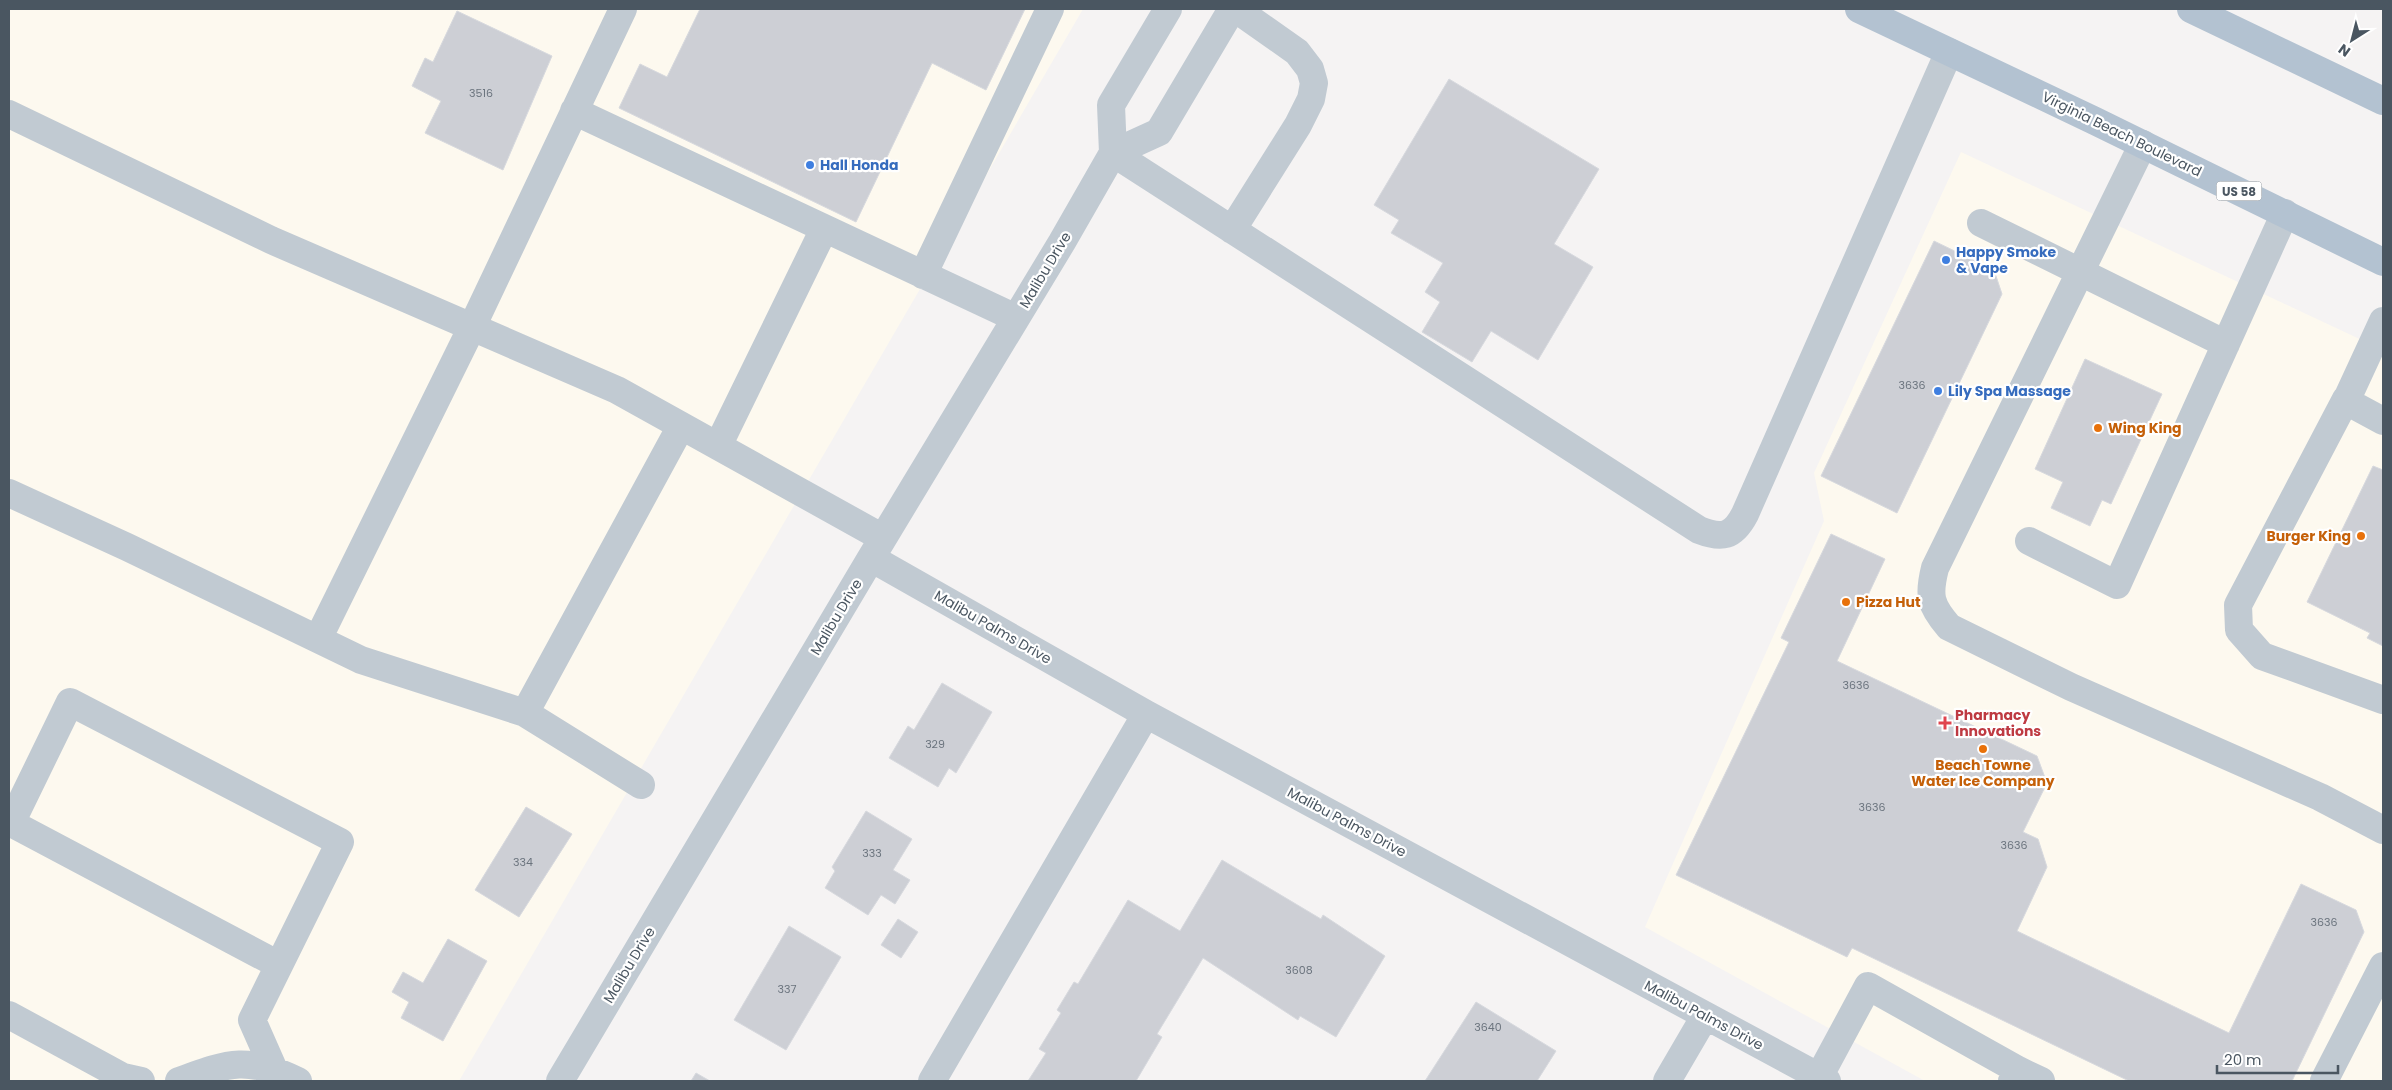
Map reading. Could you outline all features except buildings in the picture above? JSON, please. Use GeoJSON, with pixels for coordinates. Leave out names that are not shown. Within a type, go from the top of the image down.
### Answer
{"type":"FeatureCollection","features":[{"type":"Feature","properties":{"kind":"main road","name":"Virginia Beach Boulevard"},"geometry":{"type":"LineString","coordinates":[[1859,9],[2143,144],[2383,262]]}},
{"type":"Feature","properties":{"kind":"main road"},"geometry":{"type":"LineString","coordinates":[[2191,9],[2383,101]]}},
{"type":"Feature","properties":{"kind":"street"},"geometry":{"type":"LineString","coordinates":[[318,639],[472,327],[623,9]]}},
{"type":"Feature","properties":{"kind":"street"},"geometry":{"type":"LineString","coordinates":[[923,275],[1050,9]]}},
{"type":"Feature","properties":{"kind":"street"},"geometry":{"type":"LineString","coordinates":[[1113,153],[1111,105],[1168,9]]}},
{"type":"Feature","properties":{"kind":"street"},"geometry":{"type":"LineString","coordinates":[[1113,153],[1159,132],[1234,9],[1297,52],[1310,69],[1314,83],[1311,99],[1298,125],[1232,230]]}},
{"type":"Feature","properties":{"kind":"street"},"geometry":{"type":"LineString","coordinates":[[1113,153],[1698,530],[1714,536],[1726,535],[1738,527],[1745,514],[1949,52]]}},
{"type":"Feature","properties":{"kind":"street"},"geometry":{"type":"LineString","coordinates":[[574,111],[1016,318]]}},
{"type":"Feature","properties":{"kind":"street","name":"Malibu Palms Drive"},"geometry":{"type":"LineString","coordinates":[[9,114],[271,240],[617,390],[718,446],[877,548],[1146,714],[1823,1079]]}},
{"type":"Feature","properties":{"kind":"street"},"geometry":{"type":"LineString","coordinates":[[2143,144],[1934,568],[1930,590],[1935,611],[1949,627],[2071,687],[2320,797],[2383,830]]}},
{"type":"Feature","properties":{"kind":"street","name":"Malibu Drive"},"geometry":{"type":"LineString","coordinates":[[560,1081],[1113,153]]}},
{"type":"Feature","properties":{"kind":"street"},"geometry":{"type":"LineString","coordinates":[[2029,541],[2117,584],[2285,213]]}},
{"type":"Feature","properties":{"kind":"street"},"geometry":{"type":"LineString","coordinates":[[1981,223],[2080,274],[2226,344]]}},
{"type":"Feature","properties":{"kind":"street"},"geometry":{"type":"LineString","coordinates":[[718,446],[824,229]]}},
{"type":"Feature","properties":{"kind":"street"},"geometry":{"type":"LineString","coordinates":[[2383,321],[2346,399],[2238,605],[2239,630],[2262,656],[2383,700]]}},
{"type":"Feature","properties":{"kind":"street"},"geometry":{"type":"LineString","coordinates":[[2346,399],[2383,421]]}},
{"type":"Feature","properties":{"kind":"street"},"geometry":{"type":"LineString","coordinates":[[525,712],[681,426]]}},
{"type":"Feature","properties":{"kind":"street"},"geometry":{"type":"LineString","coordinates":[[9,493],[361,660],[525,712],[641,785]]}},
{"type":"Feature","properties":{"kind":"street"},"geometry":{"type":"LineString","coordinates":[[279,965],[10,823],[70,702],[340,842],[252,1020],[286,1076]]}},
{"type":"Feature","properties":{"kind":"street"},"geometry":{"type":"LineString","coordinates":[[932,1081],[1146,714]]}},
{"type":"Feature","properties":{"kind":"street"},"geometry":{"type":"LineString","coordinates":[[2324,1081],[2383,966]]}},
{"type":"Feature","properties":{"kind":"street"},"geometry":{"type":"LineString","coordinates":[[1823,1079],[1868,986],[2024,1077]]}},
{"type":"Feature","properties":{"kind":"street"},"geometry":{"type":"LineString","coordinates":[[9,1015],[123,1077],[141,1081]]}},
{"type":"Feature","properties":{"kind":"street"},"geometry":{"type":"LineString","coordinates":[[1667,1081],[1705,1016]]}},
{"type":"Feature","properties":{"kind":"street"},"geometry":{"type":"LineString","coordinates":[[179,1081],[223,1066],[246,1064],[286,1076]]}},
{"type":"Feature","properties":{"kind":"shaded area"},"geometry":{"type":"Polygon","coordinates":[[[9,9],[1083,9],[459,1081],[9,1081],[9,9]]]}},
{"type":"Feature","properties":{"kind":"shaded area"},"geometry":{"type":"Polygon","coordinates":[[[1961,152],[2383,350],[2383,1081],[1925,1081],[1645,927],[1824,521],[1814,473],[1961,152]]]}},
{"type":"Feature","properties":{"kind":"place","name":"Hall Honda"},"geometry":{"type":"Point","coordinates":[810,165]}},
{"type":"Feature","properties":{"kind":"place","name":"Happy Smoke & Vape"},"geometry":{"type":"Point","coordinates":[1946,260]}},
{"type":"Feature","properties":{"kind":"place","name":"Lily Spa Massage"},"geometry":{"type":"Point","coordinates":[1938,391]}},
{"type":"Feature","properties":{"kind":"place","name":"Wing King"},"geometry":{"type":"Point","coordinates":[2098,428]}},
{"type":"Feature","properties":{"kind":"place","name":"Burger King"},"geometry":{"type":"Point","coordinates":[2361,536]}},
{"type":"Feature","properties":{"kind":"place","name":"Pizza Hut"},"geometry":{"type":"Point","coordinates":[1846,602]}},
{"type":"Feature","properties":{"kind":"place","name":"Pharmacy Innovations"},"geometry":{"type":"Point","coordinates":[1945,723]}},
{"type":"Feature","properties":{"kind":"place","name":"Beach Towne Water Ice Company"},"geometry":{"type":"Point","coordinates":[1983,749]}}]}
